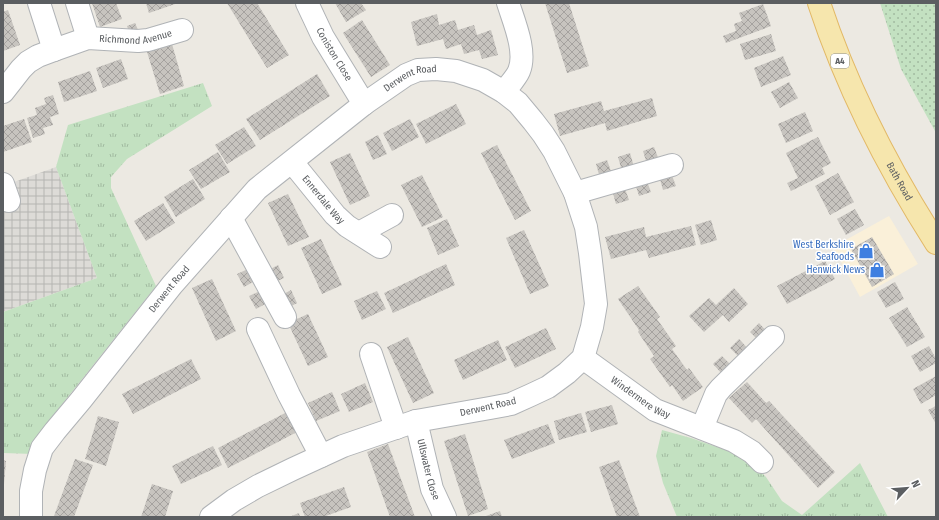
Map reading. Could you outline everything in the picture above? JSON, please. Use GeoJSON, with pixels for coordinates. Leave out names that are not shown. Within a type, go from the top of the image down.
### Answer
{"type":"FeatureCollection","features":[{"type":"Feature","properties":{"kind":"main road","name":"Bath Road"},"geometry":{"type":"LineString","coordinates":[[818,3],[842,66],[865,117],[893,172],[936,243]]}},
{"type":"Feature","properties":{"kind":"street"},"geometry":{"type":"LineString","coordinates":[[39,3],[54,50]]}},
{"type":"Feature","properties":{"kind":"street","name":"Richmond Avenue"},"geometry":{"type":"LineString","coordinates":[[76,3],[88,38]]}},
{"type":"Feature","properties":{"kind":"street","name":"Coniston Close"},"geometry":{"type":"LineString","coordinates":[[307,3],[323,37],[364,104]]}},
{"type":"Feature","properties":{"kind":"street"},"geometry":{"type":"LineString","coordinates":[[504,92],[518,74],[522,56],[508,3]]}},
{"type":"Feature","properties":{"kind":"street","name":"Richmond Avenue"},"geometry":{"type":"LineString","coordinates":[[3,92],[28,62],[38,56],[88,38],[138,41],[148,40],[182,30]]}},
{"type":"Feature","properties":{"kind":"street","name":"Derwent Road"},"geometry":{"type":"LineString","coordinates":[[31,517],[31,492],[35,470],[42,448],[172,285],[257,189],[276,172],[292,162],[364,104],[406,75],[418,70],[456,71],[483,80],[504,92],[518,103],[543,134],[564,170],[575,193],[586,227],[596,304],[592,327],[583,358],[567,373],[548,387],[511,404],[406,425],[343,446],[258,486],[234,500],[211,517]]}},
{"type":"Feature","properties":{"kind":"street","name":"Ennerdale Way"},"geometry":{"type":"LineString","coordinates":[[292,162],[335,215],[347,226],[380,247]]}},
{"type":"Feature","properties":{"kind":"street"},"geometry":{"type":"LineString","coordinates":[[575,193],[672,165]]}},
{"type":"Feature","properties":{"kind":"street"},"geometry":{"type":"LineString","coordinates":[[359,233],[392,215]]}},
{"type":"Feature","properties":{"kind":"street"},"geometry":{"type":"LineString","coordinates":[[231,218],[284,317]]}},
{"type":"Feature","properties":{"kind":"street"},"geometry":{"type":"LineString","coordinates":[[258,329],[289,395],[321,456]]}},
{"type":"Feature","properties":{"kind":"street"},"geometry":{"type":"LineString","coordinates":[[702,428],[716,394],[725,383],[773,337]]}},
{"type":"Feature","properties":{"kind":"street"},"geometry":{"type":"LineString","coordinates":[[372,354],[406,425]]}},
{"type":"Feature","properties":{"kind":"street","name":"Windermere Way"},"geometry":{"type":"LineString","coordinates":[[583,358],[655,410],[702,428],[744,447],[758,457],[762,462]]}},
{"type":"Feature","properties":{"kind":"street","name":"Ullswater Close"},"geometry":{"type":"LineString","coordinates":[[406,425],[445,517]]}},
{"type":"Feature","properties":{"kind":"shaded area"},"geometry":{"type":"Polygon","coordinates":[[[56,167],[97,278],[3,312],[3,186],[56,167]]]}},
{"type":"Feature","properties":{"kind":"shaded area"},"geometry":{"type":"Polygon","coordinates":[[[889,216],[918,264],[860,297],[833,247],[889,216]]]}},
{"type":"Feature","properties":{"kind":"green space"},"geometry":{"type":"Polygon","coordinates":[[[880,3],[936,3],[936,133],[901,69],[880,3]]]}},
{"type":"Feature","properties":{"kind":"green space"},"geometry":{"type":"Polygon","coordinates":[[[203,83],[212,106],[127,159],[111,177],[111,188],[156,286],[52,417],[33,445],[33,454],[3,453],[3,312],[97,278],[56,167],[68,125],[203,83]]]}},
{"type":"Feature","properties":{"kind":"green space"},"geometry":{"type":"Polygon","coordinates":[[[662,430],[691,438],[746,457],[766,477],[782,501],[802,515],[860,463],[888,517],[677,517],[663,483],[656,456],[662,430]]]}},
{"type":"Feature","properties":{"kind":"building"},"geometry":{"type":"Polygon","coordinates":[[[92,3],[116,3],[122,19],[100,27],[92,3]]]}},
{"type":"Feature","properties":{"kind":"building"},"geometry":{"type":"Polygon","coordinates":[[[146,3],[178,3],[149,13],[146,3]]]}},
{"type":"Feature","properties":{"kind":"building"},"geometry":{"type":"Polygon","coordinates":[[[227,3],[257,3],[289,55],[267,68],[227,3]]]}},
{"type":"Feature","properties":{"kind":"building"},"geometry":{"type":"Polygon","coordinates":[[[335,3],[361,3],[366,10],[346,22],[335,3]]]}},
{"type":"Feature","properties":{"kind":"building"},"geometry":{"type":"Polygon","coordinates":[[[545,3],[569,3],[589,66],[567,73],[545,3]]]}},
{"type":"Feature","properties":{"kind":"building"},"geometry":{"type":"Polygon","coordinates":[[[763,4],[771,26],[726,43],[723,36],[736,31],[734,24],[742,21],[739,13],[763,4]]]}},
{"type":"Feature","properties":{"kind":"building"},"geometry":{"type":"Polygon","coordinates":[[[8,10],[20,45],[3,51],[3,12],[8,10]]]}},
{"type":"Feature","properties":{"kind":"building"},"geometry":{"type":"Polygon","coordinates":[[[437,14],[439,25],[455,20],[458,30],[474,25],[477,35],[491,30],[498,55],[482,59],[479,50],[464,54],[461,44],[446,49],[443,39],[417,46],[411,22],[437,14]]]}},
{"type":"Feature","properties":{"kind":"building"},"geometry":{"type":"Polygon","coordinates":[[[362,20],[390,65],[371,77],[343,33],[362,20]]]}},
{"type":"Feature","properties":{"kind":"building"},"geometry":{"type":"Polygon","coordinates":[[[135,23],[139,32],[130,35],[127,26],[135,23]]]}},
{"type":"Feature","properties":{"kind":"building"},"geometry":{"type":"Polygon","coordinates":[[[771,34],[776,51],[745,60],[740,44],[771,34]]]}},
{"type":"Feature","properties":{"kind":"building"},"geometry":{"type":"Polygon","coordinates":[[[172,44],[184,86],[160,94],[147,52],[172,44]]]}},
{"type":"Feature","properties":{"kind":"building"},"geometry":{"type":"Polygon","coordinates":[[[783,56],[791,75],[761,87],[754,68],[783,56]]]}},
{"type":"Feature","properties":{"kind":"building"},"geometry":{"type":"Polygon","coordinates":[[[121,59],[128,79],[103,88],[96,68],[121,59]]]}},
{"type":"Feature","properties":{"kind":"building"},"geometry":{"type":"Polygon","coordinates":[[[90,71],[97,91],[64,102],[58,82],[90,71]]]}},
{"type":"Feature","properties":{"kind":"building"},"geometry":{"type":"Polygon","coordinates":[[[317,74],[330,96],[260,140],[246,119],[317,74]]]}},
{"type":"Feature","properties":{"kind":"building"},"geometry":{"type":"Polygon","coordinates":[[[789,82],[798,98],[780,108],[771,92],[789,82]]]}},
{"type":"Feature","properties":{"kind":"building"},"geometry":{"type":"Polygon","coordinates":[[[53,95],[59,114],[50,117],[53,125],[43,128],[45,134],[33,138],[27,118],[37,115],[35,108],[46,104],[44,98],[53,95]]]}},
{"type":"Feature","properties":{"kind":"building"},"geometry":{"type":"Polygon","coordinates":[[[652,98],[657,116],[607,131],[605,123],[560,136],[554,114],[601,101],[604,111],[652,98]]]}},
{"type":"Feature","properties":{"kind":"building"},"geometry":{"type":"Polygon","coordinates":[[[456,104],[466,124],[426,144],[416,124],[456,104]]]}},
{"type":"Feature","properties":{"kind":"building"},"geometry":{"type":"Polygon","coordinates":[[[805,112],[813,131],[786,143],[778,124],[805,112]]]}},
{"type":"Feature","properties":{"kind":"building"},"geometry":{"type":"Polygon","coordinates":[[[24,119],[32,142],[3,152],[3,126],[24,119]]]}},
{"type":"Feature","properties":{"kind":"building"},"geometry":{"type":"Polygon","coordinates":[[[410,119],[419,137],[392,151],[383,133],[410,119]]]}},
{"type":"Feature","properties":{"kind":"building"},"geometry":{"type":"Polygon","coordinates":[[[244,127],[256,146],[227,164],[215,145],[244,127]]]}},
{"type":"Feature","properties":{"kind":"building"},"geometry":{"type":"Polygon","coordinates":[[[378,135],[387,154],[373,160],[365,142],[378,135]]]}},
{"type":"Feature","properties":{"kind":"building"},"geometry":{"type":"Polygon","coordinates":[[[818,137],[831,163],[822,168],[825,174],[791,191],[787,183],[798,178],[786,153],[818,137]]]}},
{"type":"Feature","properties":{"kind":"building"},"geometry":{"type":"Polygon","coordinates":[[[497,145],[531,211],[515,220],[481,153],[497,145]]]}},
{"type":"Feature","properties":{"kind":"building"},"geometry":{"type":"Polygon","coordinates":[[[654,147],[659,160],[647,164],[643,151],[654,147]]]}},
{"type":"Feature","properties":{"kind":"building"},"geometry":{"type":"Polygon","coordinates":[[[218,152],[230,172],[201,189],[189,170],[218,152]]]}},
{"type":"Feature","properties":{"kind":"building"},"geometry":{"type":"Polygon","coordinates":[[[350,153],[370,196],[350,205],[330,162],[350,153]]]}},
{"type":"Feature","properties":{"kind":"building"},"geometry":{"type":"Polygon","coordinates":[[[630,153],[634,167],[622,171],[618,157],[630,153]]]}},
{"type":"Feature","properties":{"kind":"building"},"geometry":{"type":"Polygon","coordinates":[[[607,160],[612,174],[600,178],[596,164],[607,160]]]}},
{"type":"Feature","properties":{"kind":"building"},"geometry":{"type":"Polygon","coordinates":[[[671,173],[676,186],[663,190],[659,176],[671,173]]]}},
{"type":"Feature","properties":{"kind":"building"},"geometry":{"type":"Polygon","coordinates":[[[838,173],[854,202],[830,215],[815,186],[838,173]]]}},
{"type":"Feature","properties":{"kind":"building"},"geometry":{"type":"Polygon","coordinates":[[[422,175],[443,217],[422,227],[401,185],[422,175]]]}},
{"type":"Feature","properties":{"kind":"building"},"geometry":{"type":"Polygon","coordinates":[[[193,179],[205,199],[176,217],[164,197],[193,179]]]}},
{"type":"Feature","properties":{"kind":"building"},"geometry":{"type":"Polygon","coordinates":[[[646,179],[651,192],[639,196],[635,183],[646,179]]]}},
{"type":"Feature","properties":{"kind":"building"},"geometry":{"type":"Polygon","coordinates":[[[624,186],[629,200],[616,204],[612,190],[624,186]]]}},
{"type":"Feature","properties":{"kind":"building"},"geometry":{"type":"Polygon","coordinates":[[[288,194],[309,237],[288,246],[268,203],[288,194]]]}},
{"type":"Feature","properties":{"kind":"building"},"geometry":{"type":"Polygon","coordinates":[[[163,203],[175,223],[146,241],[134,221],[163,203]]]}},
{"type":"Feature","properties":{"kind":"building"},"geometry":{"type":"Polygon","coordinates":[[[855,209],[864,225],[846,235],[837,219],[855,209]]]}},
{"type":"Feature","properties":{"kind":"building"},"geometry":{"type":"Polygon","coordinates":[[[447,219],[459,246],[438,255],[427,228],[447,219]]]}},
{"type":"Feature","properties":{"kind":"building"},"geometry":{"type":"Polygon","coordinates":[[[711,220],[717,240],[701,245],[695,225],[711,220]]]}},
{"type":"Feature","properties":{"kind":"building"},"geometry":{"type":"Polygon","coordinates":[[[691,226],[696,245],[649,258],[646,250],[611,259],[605,237],[644,227],[646,237],[691,226]]]}},
{"type":"Feature","properties":{"kind":"building"},"geometry":{"type":"Polygon","coordinates":[[[524,230],[549,286],[530,294],[506,238],[524,230]]]}},
{"type":"Feature","properties":{"kind":"building"},"geometry":{"type":"Polygon","coordinates":[[[872,237],[894,274],[872,287],[851,249],[872,237]]]}},
{"type":"Feature","properties":{"kind":"building"},"geometry":{"type":"Polygon","coordinates":[[[321,239],[342,285],[322,294],[301,248],[321,239]]]}},
{"type":"Feature","properties":{"kind":"building"},"geometry":{"type":"Polygon","coordinates":[[[825,261],[835,279],[787,304],[777,286],[825,261]]]}},
{"type":"Feature","properties":{"kind":"building"},"geometry":{"type":"Polygon","coordinates":[[[446,264],[455,285],[393,313],[384,293],[446,264]]]}},
{"type":"Feature","properties":{"kind":"building"},"geometry":{"type":"Polygon","coordinates":[[[278,265],[284,278],[273,283],[267,271],[278,265]]]}},
{"type":"Feature","properties":{"kind":"building"},"geometry":{"type":"Polygon","coordinates":[[[248,269],[255,281],[244,287],[237,274],[248,269]]]}},
{"type":"Feature","properties":{"kind":"building"},"geometry":{"type":"Polygon","coordinates":[[[212,279],[236,331],[216,341],[192,288],[212,279]]]}},
{"type":"Feature","properties":{"kind":"building"},"geometry":{"type":"Polygon","coordinates":[[[895,282],[904,299],[886,308],[877,292],[895,282]]]}},
{"type":"Feature","properties":{"kind":"building"},"geometry":{"type":"Polygon","coordinates":[[[638,286],[660,317],[657,319],[676,346],[672,349],[687,370],[689,368],[703,387],[683,401],[672,385],[670,387],[650,359],[654,356],[638,332],[639,330],[618,299],[638,286]]]}},
{"type":"Feature","properties":{"kind":"building"},"geometry":{"type":"Polygon","coordinates":[[[734,288],[748,304],[729,322],[723,315],[704,332],[689,316],[709,298],[716,305],[734,288]]]}},
{"type":"Feature","properties":{"kind":"building"},"geometry":{"type":"Polygon","coordinates":[[[291,290],[297,303],[286,309],[280,296],[291,290]]]}},
{"type":"Feature","properties":{"kind":"building"},"geometry":{"type":"Polygon","coordinates":[[[260,291],[267,303],[256,309],[249,296],[260,291]]]}},
{"type":"Feature","properties":{"kind":"building"},"geometry":{"type":"Polygon","coordinates":[[[377,291],[386,309],[362,320],[354,301],[377,291]]]}},
{"type":"Feature","properties":{"kind":"building"},"geometry":{"type":"Polygon","coordinates":[[[907,307],[925,337],[907,347],[889,318],[907,307]]]}},
{"type":"Feature","properties":{"kind":"building"},"geometry":{"type":"Polygon","coordinates":[[[308,314],[328,357],[308,366],[288,323],[308,314]]]}},
{"type":"Feature","properties":{"kind":"building"},"geometry":{"type":"Polygon","coordinates":[[[759,323],[768,333],[760,342],[750,332],[759,323]]]}},
{"type":"Feature","properties":{"kind":"building"},"geometry":{"type":"Polygon","coordinates":[[[546,328],[556,349],[515,368],[505,347],[546,328]]]}},
{"type":"Feature","properties":{"kind":"building"},"geometry":{"type":"Polygon","coordinates":[[[408,337],[434,393],[413,403],[387,347],[408,337]]]}},
{"type":"Feature","properties":{"kind":"building"},"geometry":{"type":"Polygon","coordinates":[[[739,339],[749,350],[740,358],[730,348],[739,339]]]}},
{"type":"Feature","properties":{"kind":"building"},"geometry":{"type":"Polygon","coordinates":[[[498,340],[507,360],[463,380],[454,360],[498,340]]]}},
{"type":"Feature","properties":{"kind":"building"},"geometry":{"type":"Polygon","coordinates":[[[929,346],[936,359],[936,363],[920,372],[911,356],[929,346]]]}},
{"type":"Feature","properties":{"kind":"building"},"geometry":{"type":"Polygon","coordinates":[[[722,356],[732,366],[723,375],[713,364],[722,356]]]}},
{"type":"Feature","properties":{"kind":"building"},"geometry":{"type":"Polygon","coordinates":[[[191,359],[201,379],[133,414],[122,394],[191,359]]]}},
{"type":"Feature","properties":{"kind":"building"},"geometry":{"type":"Polygon","coordinates":[[[936,376],[936,395],[921,404],[913,389],[936,376]]]}},
{"type":"Feature","properties":{"kind":"building"},"geometry":{"type":"Polygon","coordinates":[[[747,382],[766,403],[769,401],[835,472],[818,488],[756,419],[752,423],[729,398],[747,382]]]}},
{"type":"Feature","properties":{"kind":"building"},"geometry":{"type":"Polygon","coordinates":[[[365,383],[373,402],[349,412],[341,394],[365,383]]]}},
{"type":"Feature","properties":{"kind":"building"},"geometry":{"type":"Polygon","coordinates":[[[332,392],[340,411],[316,421],[308,403],[332,392]]]}},
{"type":"Feature","properties":{"kind":"building"},"geometry":{"type":"Polygon","coordinates":[[[612,405],[618,424],[591,432],[585,412],[612,405]]]}},
{"type":"Feature","properties":{"kind":"building"},"geometry":{"type":"Polygon","coordinates":[[[936,406],[936,424],[928,410],[936,406]]]}},
{"type":"Feature","properties":{"kind":"building"},"geometry":{"type":"Polygon","coordinates":[[[287,412],[297,432],[228,468],[218,448],[287,412]]]}},
{"type":"Feature","properties":{"kind":"building"},"geometry":{"type":"Polygon","coordinates":[[[581,413],[587,432],[559,440],[554,421],[581,413]]]}},
{"type":"Feature","properties":{"kind":"building"},"geometry":{"type":"Polygon","coordinates":[[[98,416],[119,422],[106,466],[85,459],[98,416]]]}},
{"type":"Feature","properties":{"kind":"building"},"geometry":{"type":"Polygon","coordinates":[[[548,424],[555,443],[512,459],[504,440],[548,424]]]}},
{"type":"Feature","properties":{"kind":"building"},"geometry":{"type":"Polygon","coordinates":[[[465,434],[488,509],[468,516],[444,441],[465,434]]]}},
{"type":"Feature","properties":{"kind":"building"},"geometry":{"type":"Polygon","coordinates":[[[388,444],[415,517],[390,517],[367,452],[388,444]]]}},
{"type":"Feature","properties":{"kind":"building"},"geometry":{"type":"Polygon","coordinates":[[[213,446],[222,465],[181,484],[172,466],[213,446]]]}},
{"type":"Feature","properties":{"kind":"building"},"geometry":{"type":"Polygon","coordinates":[[[75,459],[93,465],[74,517],[56,517],[54,516],[75,459]]]}},
{"type":"Feature","properties":{"kind":"building"},"geometry":{"type":"Polygon","coordinates":[[[3,460],[6,461],[4,484],[3,484],[3,460]]]}},
{"type":"Feature","properties":{"kind":"building"},"geometry":{"type":"Polygon","coordinates":[[[619,460],[640,517],[617,517],[599,467],[619,460]]]}},
{"type":"Feature","properties":{"kind":"building"},"geometry":{"type":"Polygon","coordinates":[[[152,484],[173,491],[165,517],[141,517],[152,484]]]}},
{"type":"Feature","properties":{"kind":"building"},"geometry":{"type":"Polygon","coordinates":[[[344,487],[351,507],[323,517],[305,517],[300,503],[344,487]]]}},
{"type":"Feature","properties":{"kind":"building"},"geometry":{"type":"Polygon","coordinates":[[[500,511],[502,517],[483,517],[500,511]]]}},
{"type":"Feature","properties":{"kind":"building"},"geometry":{"type":"Polygon","coordinates":[[[299,513],[300,517],[289,517],[299,513]]]}},
{"type":"Feature","properties":{"kind":"place","name":"West Berkshire Seafoods"},"geometry":{"type":"Point","coordinates":[866,251]}},
{"type":"Feature","properties":{"kind":"place","name":"Henwick News"},"geometry":{"type":"Point","coordinates":[877,270]}}]}
